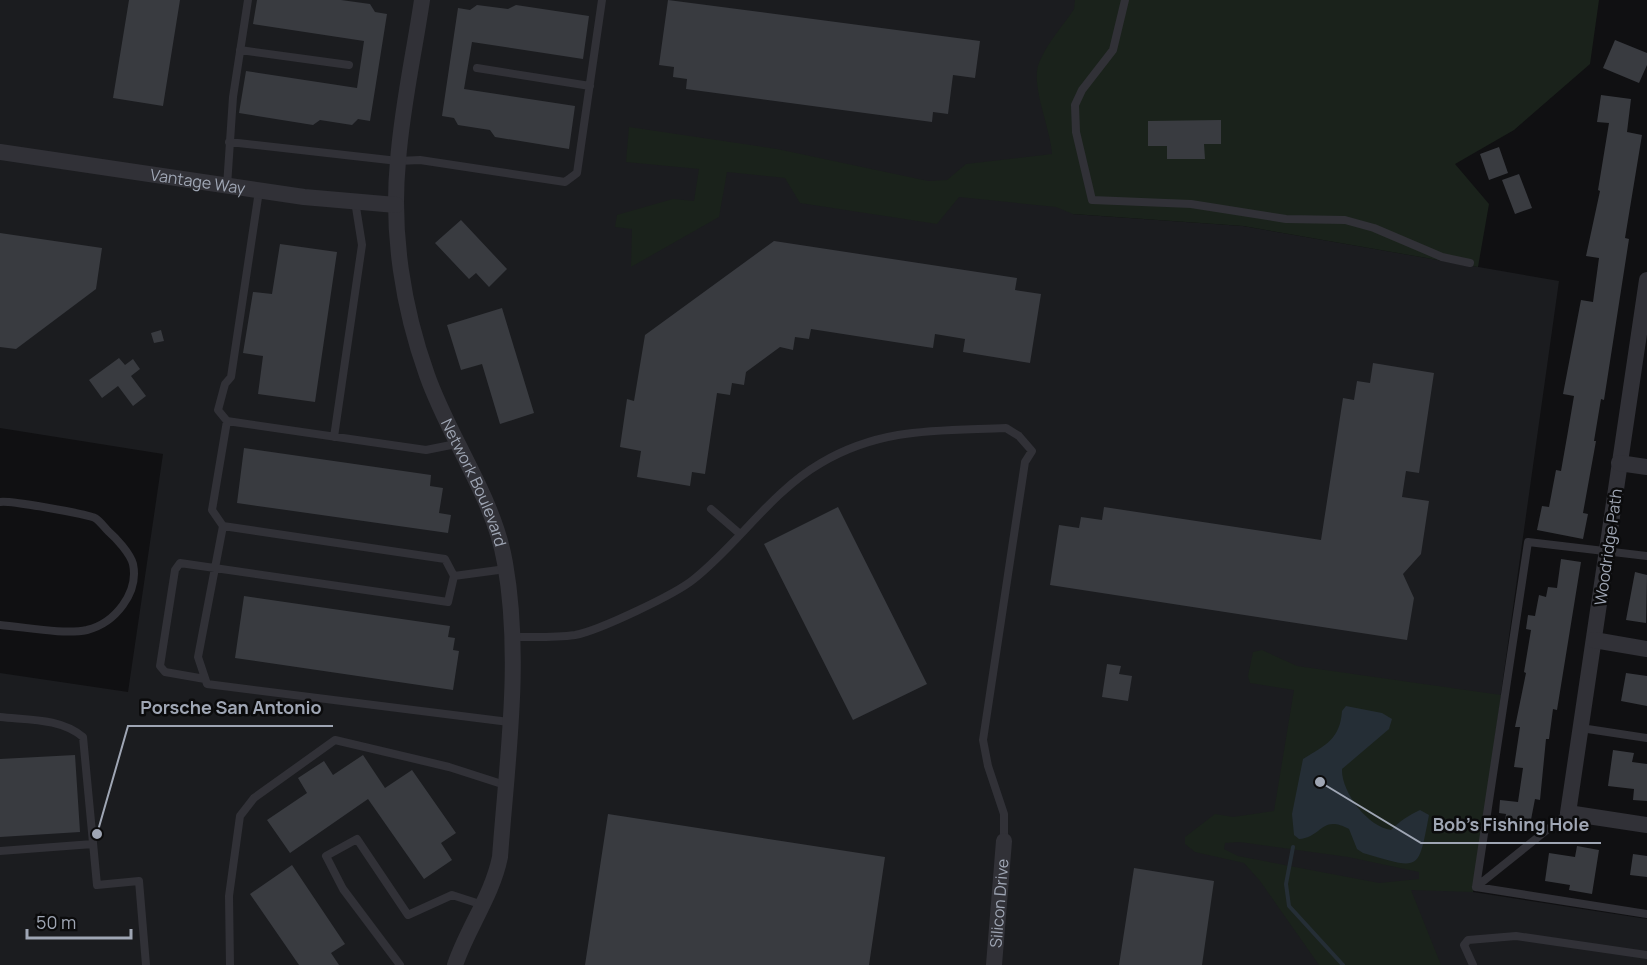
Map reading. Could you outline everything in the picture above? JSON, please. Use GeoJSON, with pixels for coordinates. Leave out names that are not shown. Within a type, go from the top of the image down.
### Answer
{"type":"FeatureCollection","features":[{"type":"Feature","properties":{"kind":"street","name":"Network Boulevard"},"geometry":{"type":"LineString","coordinates":[[422,0],[398,161],[396,205],[405,299],[427,376],[496,528],[506,569],[512,637],[500,856],[492,886],[455,965]]}},
{"type":"Feature","properties":{"kind":"street","name":"Vantage Way"},"geometry":{"type":"LineString","coordinates":[[0,152],[259,191],[396,205]]}},
{"type":"Feature","properties":{"kind":"street","name":"Woodridge Path"},"geometry":{"type":"LineString","coordinates":[[1568,813],[1647,281]]}},
{"type":"Feature","properties":{"kind":"street"},"geometry":{"type":"LineString","coordinates":[[1619,463],[1647,467]]}},
{"type":"Feature","properties":{"kind":"street"},"geometry":{"type":"LineString","coordinates":[[1594,640],[1647,649]]}},
{"type":"Feature","properties":{"kind":"street"},"geometry":{"type":"LineString","coordinates":[[1568,813],[1647,825]]}},
{"type":"Feature","properties":{"kind":"street","name":"Silicon Drive"},"geometry":{"type":"LineString","coordinates":[[994,965],[1004,841]]}},
{"type":"Feature","properties":{"kind":"lane"},"geometry":{"type":"LineString","coordinates":[[227,186],[229,142],[248,0]]}},
{"type":"Feature","properties":{"kind":"lane"},"geometry":{"type":"LineString","coordinates":[[229,142],[398,161],[420,159],[565,182],[577,173],[602,0]]}},
{"type":"Feature","properties":{"kind":"lane"},"geometry":{"type":"LineString","coordinates":[[1125,0],[1113,50],[1082,90],[1075,105],[1076,132],[1092,200],[1191,204],[1286,219],[1345,220],[1374,228],[1442,257],[1470,263]]}},
{"type":"Feature","properties":{"kind":"lane"},"geometry":{"type":"LineString","coordinates":[[240,50],[348,65]]}},
{"type":"Feature","properties":{"kind":"lane"},"geometry":{"type":"LineString","coordinates":[[477,68],[590,86]]}},
{"type":"Feature","properties":{"kind":"lane"},"geometry":{"type":"LineString","coordinates":[[259,191],[231,377],[225,384],[218,410],[227,421],[334,437],[426,450],[456,444]]}},
{"type":"Feature","properties":{"kind":"lane"},"geometry":{"type":"LineString","coordinates":[[334,437],[362,245],[355,201]]}},
{"type":"Feature","properties":{"kind":"lane"},"geometry":{"type":"LineString","coordinates":[[205,679],[165,672],[160,666],[175,570],[180,563],[448,602],[454,576],[445,559],[224,526],[212,510],[227,421]]}},
{"type":"Feature","properties":{"kind":"lane"},"geometry":{"type":"LineString","coordinates":[[512,637],[552,638],[578,634],[674,593],[695,578],[783,490],[821,463],[865,443],[900,432],[1006,428],[1019,436],[1032,451],[1025,462],[983,740],[988,766],[1004,814],[1004,841]]}},
{"type":"Feature","properties":{"kind":"lane"},"geometry":{"type":"LineString","coordinates":[[0,502],[22,502],[44,509],[95,518],[115,537],[133,562],[133,580],[126,603],[109,621],[87,630],[0,625]]}},
{"type":"Feature","properties":{"kind":"lane"},"geometry":{"type":"LineString","coordinates":[[711,509],[740,534]]}},
{"type":"Feature","properties":{"kind":"lane"},"geometry":{"type":"LineString","coordinates":[[224,526],[198,657],[207,684],[509,722]]}},
{"type":"Feature","properties":{"kind":"lane"},"geometry":{"type":"LineString","coordinates":[[1476,887],[1528,542],[1608,554],[1647,556]]}},
{"type":"Feature","properties":{"kind":"lane"},"geometry":{"type":"LineString","coordinates":[[454,576],[506,569]]}},
{"type":"Feature","properties":{"kind":"lane"},"geometry":{"type":"LineString","coordinates":[[0,717],[53,722],[72,727],[83,737],[97,885],[139,881],[146,965]]}},
{"type":"Feature","properties":{"kind":"lane"},"geometry":{"type":"LineString","coordinates":[[1581,728],[1647,738]]}},
{"type":"Feature","properties":{"kind":"lane"},"geometry":{"type":"LineString","coordinates":[[230,965],[229,896],[240,816],[254,798],[335,740],[449,767],[505,786]]}},
{"type":"Feature","properties":{"kind":"lane"},"geometry":{"type":"LineString","coordinates":[[1476,887],[1568,813]]}},
{"type":"Feature","properties":{"kind":"lane"},"geometry":{"type":"LineString","coordinates":[[400,965],[343,889],[326,856],[357,839],[408,915],[452,895],[483,905]]}},
{"type":"Feature","properties":{"kind":"lane"},"geometry":{"type":"LineString","coordinates":[[0,852],[93,844]]}},
{"type":"Feature","properties":{"kind":"lane"},"geometry":{"type":"LineString","coordinates":[[1476,887],[1647,914]]}},
{"type":"Feature","properties":{"kind":"lane"},"geometry":{"type":"LineString","coordinates":[[1473,965],[1464,945],[1468,940],[1516,936],[1647,955]]}},
{"type":"Feature","properties":{"kind":"shaded area"},"geometry":{"type":"Polygon","coordinates":[[[0,0],[1098,0],[1073,214],[1243,226],[1559,281],[1473,892],[1647,919],[1647,965],[0,965],[0,673],[128,692],[163,454],[0,428],[0,0]]]}},
{"type":"Feature","properties":{"kind":"shaded area"},"geometry":{"type":"Polygon","coordinates":[[[1075,0],[1599,0],[1590,64],[1514,130],[1455,164],[1489,204],[1478,267],[1243,226],[1073,214],[1056,207],[959,197],[937,224],[800,203],[785,178],[727,172],[719,217],[631,267],[632,229],[615,227],[617,215],[673,199],[694,201],[699,169],[626,162],[629,127],[777,149],[928,181],[947,180],[966,164],[1052,154],[1039,95],[1037,72],[1046,49],[1074,9],[1075,0]]]}},
{"type":"Feature","properties":{"kind":"shaded area"},"geometry":{"type":"Polygon","coordinates":[[[1262,650],[1297,666],[1501,695],[1473,892],[1411,890],[1441,965],[1319,965],[1260,881],[1244,863],[1195,852],[1185,844],[1185,837],[1215,814],[1233,817],[1274,811],[1294,690],[1250,683],[1248,676],[1253,652],[1262,650]],[[1240,842],[1225,843],[1224,849],[1238,856],[1379,883],[1419,879],[1419,872],[1348,857],[1240,842]]]}},
{"type":"Feature","properties":{"kind":"shaded area"},"geometry":{"type":"Polygon","coordinates":[[[1346,706],[1382,713],[1392,719],[1389,729],[1342,769],[1343,778],[1357,807],[1382,827],[1391,830],[1420,810],[1429,815],[1419,857],[1414,862],[1396,862],[1363,853],[1357,849],[1349,829],[1340,825],[1327,825],[1307,838],[1299,839],[1294,835],[1292,814],[1303,759],[1325,745],[1335,735],[1341,721],[1342,711],[1346,706]]]}},
{"type":"Feature","properties":{"kind":"building"},"geometry":{"type":"Polygon","coordinates":[[[129,0],[180,0],[163,106],[113,98],[129,0]]]}},
{"type":"Feature","properties":{"kind":"building"},"geometry":{"type":"Polygon","coordinates":[[[257,0],[341,0],[370,4],[375,12],[387,14],[370,121],[358,119],[352,125],[320,120],[313,125],[239,113],[246,71],[357,88],[364,41],[253,24],[257,0]]]}},
{"type":"Feature","properties":{"kind":"building"},"geometry":{"type":"Polygon","coordinates":[[[668,0],[980,41],[975,78],[953,75],[948,114],[933,112],[932,122],[686,89],[687,79],[673,77],[674,67],[659,65],[668,0]]]}},
{"type":"Feature","properties":{"kind":"building"},"geometry":{"type":"Polygon","coordinates":[[[477,5],[508,9],[516,5],[589,16],[583,59],[472,42],[464,89],[575,106],[569,149],[495,137],[490,130],[458,125],[454,118],[442,116],[458,8],[470,10],[477,5]]]}},
{"type":"Feature","properties":{"kind":"building"},"geometry":{"type":"Polygon","coordinates":[[[1615,40],[1647,53],[1647,65],[1639,83],[1603,68],[1615,40]]]}},
{"type":"Feature","properties":{"kind":"building"},"geometry":{"type":"Polygon","coordinates":[[[1601,95],[1631,99],[1627,132],[1642,135],[1625,238],[1629,239],[1604,400],[1601,399],[1583,513],[1588,514],[1583,539],[1537,530],[1542,506],[1549,507],[1556,470],[1561,471],[1574,396],[1563,394],[1581,300],[1593,302],[1599,258],[1586,256],[1600,191],[1598,190],[1609,123],[1597,122],[1601,95]]]}},
{"type":"Feature","properties":{"kind":"building"},"geometry":{"type":"Polygon","coordinates":[[[1221,120],[1221,144],[1204,144],[1205,159],[1167,159],[1167,146],[1148,146],[1148,121],[1221,120]]]}},
{"type":"Feature","properties":{"kind":"building"},"geometry":{"type":"Polygon","coordinates":[[[1499,147],[1508,173],[1489,180],[1480,154],[1499,147]]]}},
{"type":"Feature","properties":{"kind":"building"},"geometry":{"type":"Polygon","coordinates":[[[1519,174],[1532,208],[1515,214],[1502,180],[1519,174]]]}},
{"type":"Feature","properties":{"kind":"building"},"geometry":{"type":"Polygon","coordinates":[[[461,220],[507,269],[489,287],[476,273],[469,279],[435,243],[461,220]]]}},
{"type":"Feature","properties":{"kind":"building"},"geometry":{"type":"Polygon","coordinates":[[[0,233],[102,248],[96,289],[16,349],[0,347],[0,233]]]}},
{"type":"Feature","properties":{"kind":"building"},"geometry":{"type":"Polygon","coordinates":[[[774,241],[1017,278],[1015,290],[1041,294],[1030,363],[963,352],[965,339],[935,334],[933,348],[811,329],[809,339],[795,337],[793,350],[780,347],[746,372],[744,385],[732,383],[730,395],[717,393],[705,474],[692,472],[690,486],[637,477],[641,451],[620,447],[627,399],[634,401],[645,335],[774,241]]]}},
{"type":"Feature","properties":{"kind":"building"},"geometry":{"type":"Polygon","coordinates":[[[280,244],[337,252],[315,402],[258,394],[263,356],[243,353],[253,292],[272,294],[280,244]]]}},
{"type":"Feature","properties":{"kind":"building"},"geometry":{"type":"Polygon","coordinates":[[[502,308],[534,413],[500,424],[482,364],[461,370],[447,325],[502,308]]]}},
{"type":"Feature","properties":{"kind":"building"},"geometry":{"type":"Polygon","coordinates":[[[161,330],[164,341],[154,343],[151,333],[161,330]]]}},
{"type":"Feature","properties":{"kind":"building"},"geometry":{"type":"Polygon","coordinates":[[[119,358],[125,365],[133,359],[140,369],[131,376],[146,396],[133,406],[118,386],[102,398],[89,380],[119,358]]]}},
{"type":"Feature","properties":{"kind":"building"},"geometry":{"type":"Polygon","coordinates":[[[1373,363],[1434,373],[1419,473],[1406,471],[1402,497],[1429,501],[1421,554],[1403,574],[1414,598],[1407,640],[1050,585],[1059,525],[1079,528],[1081,517],[1102,520],[1104,507],[1321,540],[1343,398],[1354,400],[1357,381],[1370,383],[1373,363]]]}},
{"type":"Feature","properties":{"kind":"building"},"geometry":{"type":"Polygon","coordinates":[[[244,448],[431,475],[430,486],[443,488],[439,513],[451,515],[448,533],[237,503],[244,448]]]}},
{"type":"Feature","properties":{"kind":"building"},"geometry":{"type":"Polygon","coordinates":[[[838,507],[927,684],[853,720],[764,544],[838,507]]]}},
{"type":"Feature","properties":{"kind":"building"},"geometry":{"type":"Polygon","coordinates":[[[1561,559],[1581,562],[1557,710],[1553,709],[1549,739],[1546,739],[1540,800],[1535,799],[1529,830],[1504,827],[1506,814],[1499,813],[1500,800],[1518,802],[1523,768],[1514,767],[1520,727],[1515,727],[1526,673],[1524,672],[1531,630],[1526,629],[1528,615],[1535,616],[1539,595],[1546,597],[1548,587],[1557,588],[1561,559]]]}},
{"type":"Feature","properties":{"kind":"building"},"geometry":{"type":"Polygon","coordinates":[[[1635,572],[1647,575],[1646,623],[1626,620],[1635,572]]]}},
{"type":"Feature","properties":{"kind":"building"},"geometry":{"type":"Polygon","coordinates":[[[244,596],[450,626],[448,637],[455,638],[453,650],[459,651],[453,690],[235,658],[244,596]]]}},
{"type":"Feature","properties":{"kind":"building"},"geometry":{"type":"Polygon","coordinates":[[[1107,664],[1121,666],[1119,674],[1132,676],[1128,701],[1102,697],[1107,664]]]}},
{"type":"Feature","properties":{"kind":"building"},"geometry":{"type":"Polygon","coordinates":[[[1626,673],[1647,676],[1647,706],[1621,701],[1626,673]]]}},
{"type":"Feature","properties":{"kind":"building"},"geometry":{"type":"Polygon","coordinates":[[[1613,750],[1634,753],[1632,762],[1647,764],[1647,801],[1633,800],[1634,789],[1608,786],[1613,750]]]}},
{"type":"Feature","properties":{"kind":"building"},"geometry":{"type":"Polygon","coordinates":[[[75,755],[80,832],[0,837],[0,759],[75,755]]]}},
{"type":"Feature","properties":{"kind":"building"},"geometry":{"type":"Polygon","coordinates":[[[363,755],[385,788],[412,770],[456,833],[441,843],[452,860],[424,879],[368,799],[290,853],[267,820],[307,793],[298,778],[324,761],[333,775],[363,755]]]}},
{"type":"Feature","properties":{"kind":"building"},"geometry":{"type":"Polygon","coordinates":[[[608,814],[885,857],[869,965],[585,965],[608,814]]]}},
{"type":"Feature","properties":{"kind":"building"},"geometry":{"type":"Polygon","coordinates":[[[1577,846],[1599,850],[1592,894],[1569,890],[1570,885],[1545,881],[1549,853],[1575,857],[1577,846]]]}},
{"type":"Feature","properties":{"kind":"building"},"geometry":{"type":"Polygon","coordinates":[[[1633,854],[1647,856],[1647,877],[1630,875],[1633,854]]]}},
{"type":"Feature","properties":{"kind":"building"},"geometry":{"type":"Polygon","coordinates":[[[292,865],[345,944],[331,953],[339,965],[299,965],[250,894],[292,865]]]}},
{"type":"Feature","properties":{"kind":"building"},"geometry":{"type":"Polygon","coordinates":[[[1134,868],[1214,881],[1202,965],[1119,965],[1134,868]]]}},
{"type":"Feature","properties":{"kind":"waterway"},"geometry":{"type":"LineString","coordinates":[[1293,847],[1286,884],[1289,906],[1343,965]]}},
{"type":"Feature","properties":{"kind":"place","name":"Bob's Fishing Hole"},"geometry":{"type":"Point","coordinates":[1320,782]}},
{"type":"Feature","properties":{"kind":"place","name":"Porsche San Antonio"},"geometry":{"type":"Point","coordinates":[97,834]}}]}
